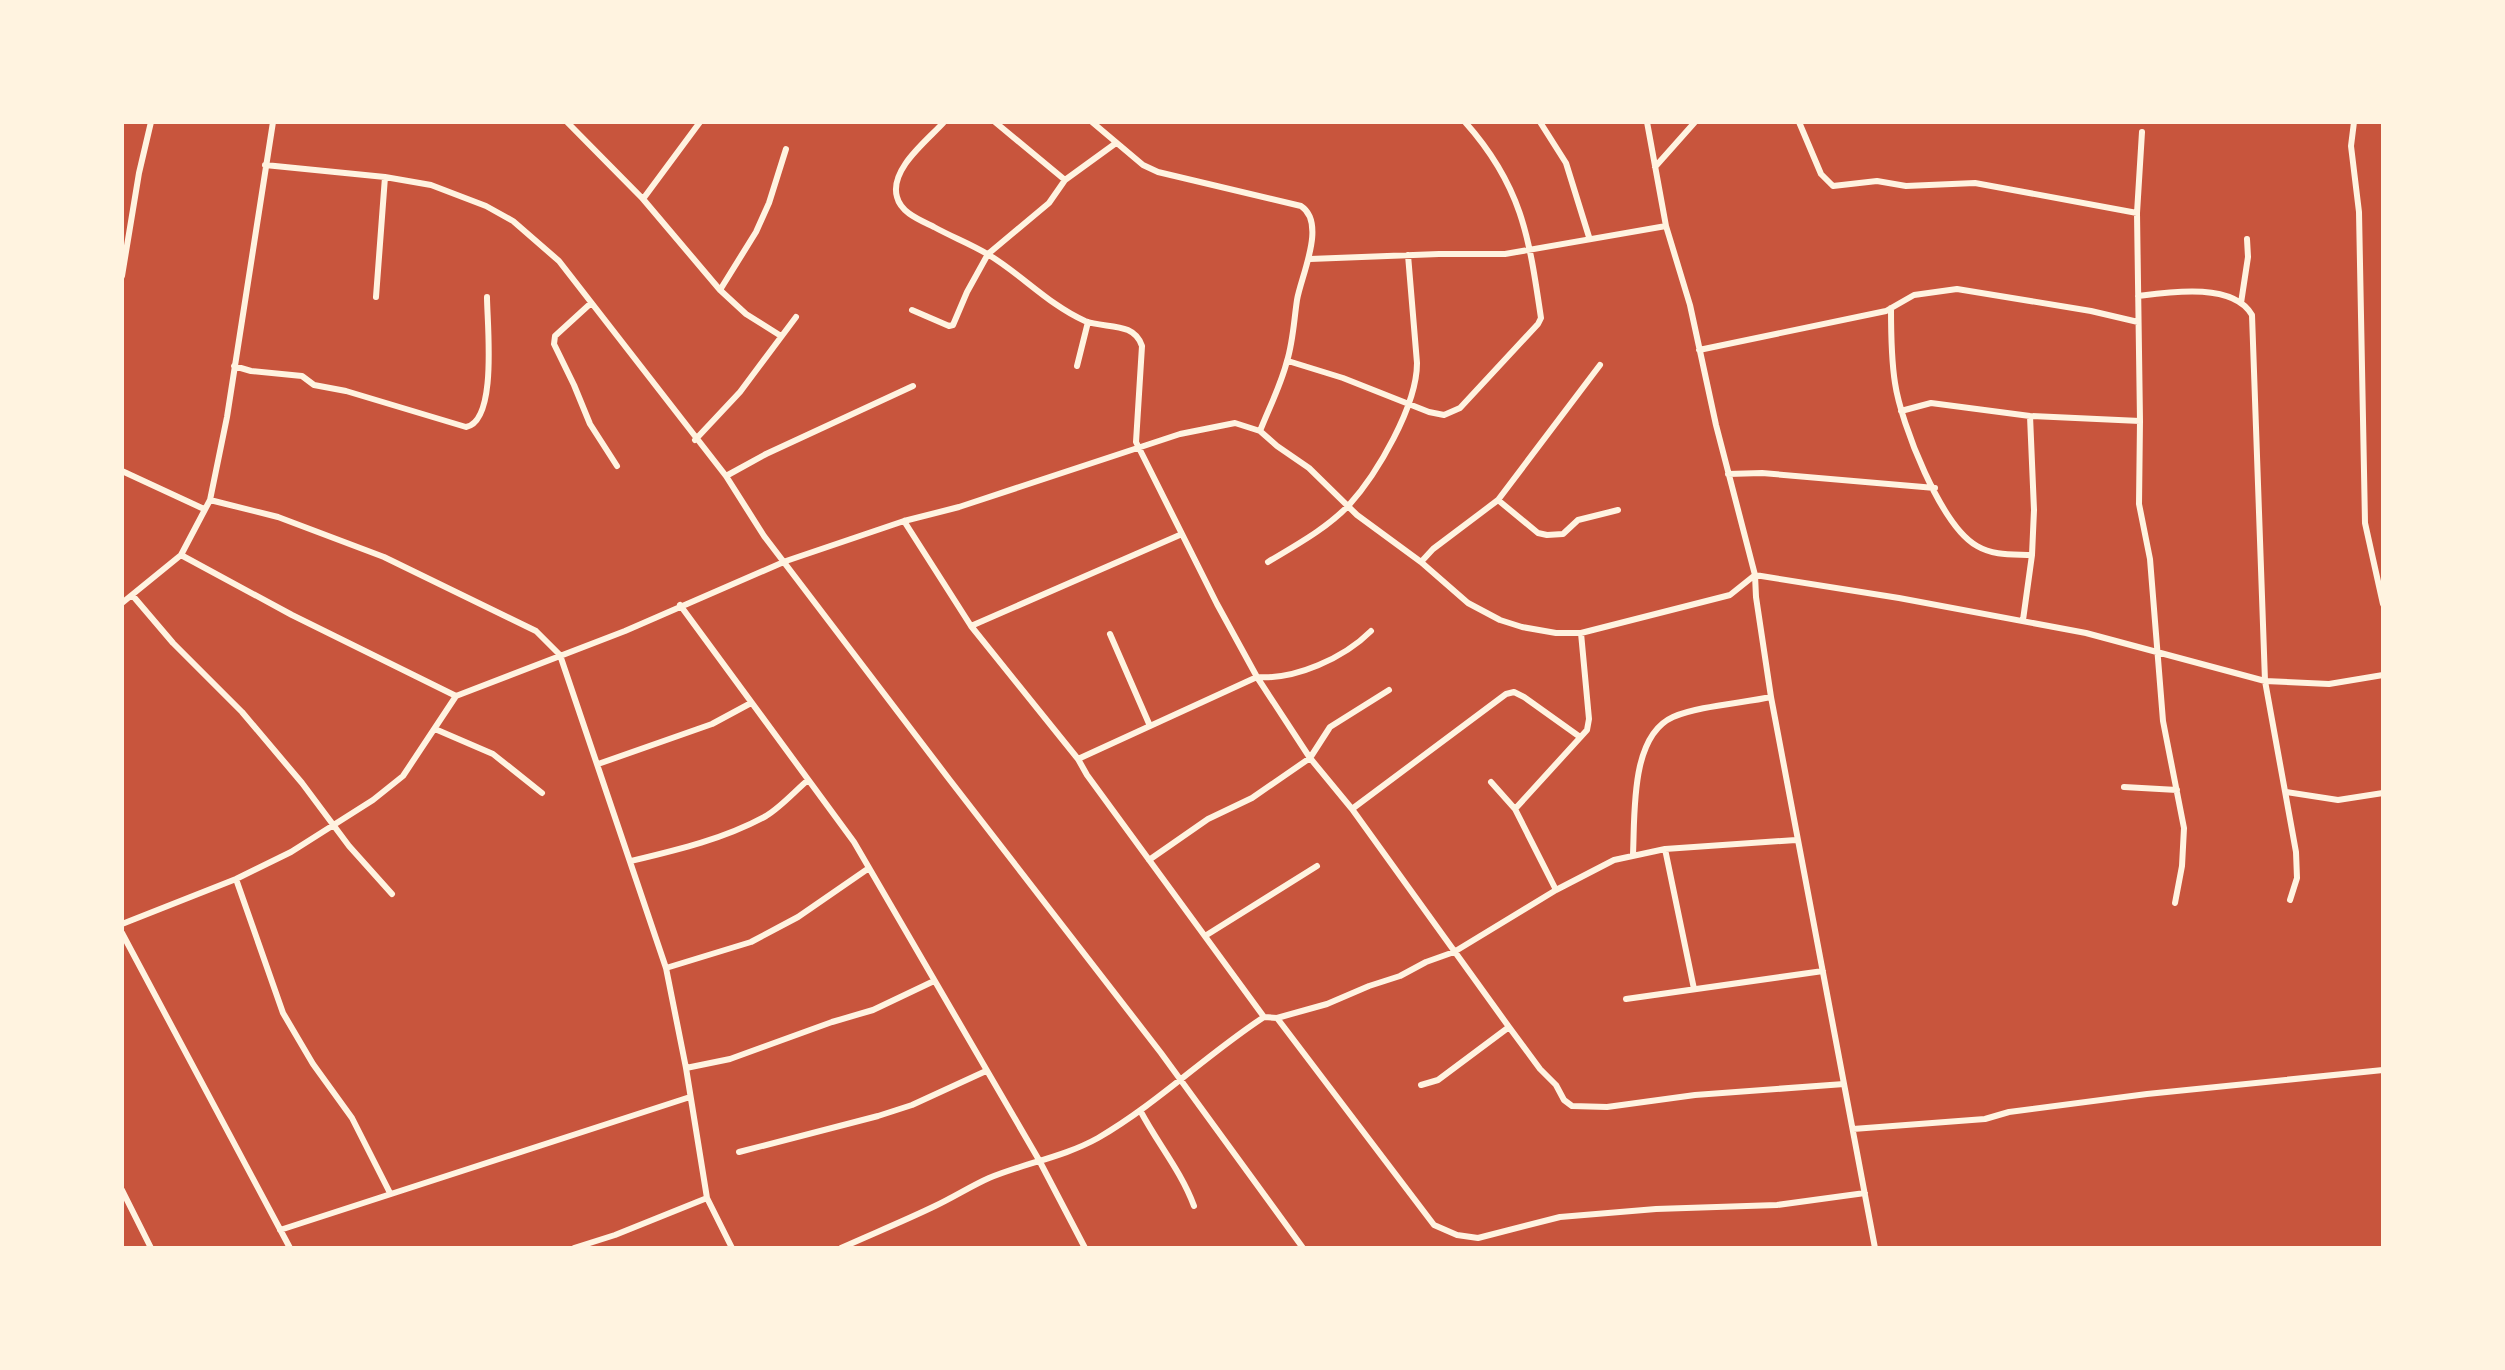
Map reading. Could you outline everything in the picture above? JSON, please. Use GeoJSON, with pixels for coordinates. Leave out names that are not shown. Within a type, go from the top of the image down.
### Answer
{"type":"FeatureCollection","features":[{"type":"Feature","properties":{"kind":"street"},"geometry":{"type":"LineString","coordinates":[[122,276],[151,122]]}},
{"type":"Feature","properties":{"kind":"street"},"geometry":{"type":"LineString","coordinates":[[122,603],[181,555],[210,500],[227,417],[273,122]]}},
{"type":"Feature","properties":{"kind":"street"},"geometry":{"type":"LineString","coordinates":[[567,122],[643,199],[720,290],[746,314],[781,336]]}},
{"type":"Feature","properties":{"kind":"street"},"geometry":{"type":"LineString","coordinates":[[643,199],[700,122]]}},
{"type":"Feature","properties":{"kind":"street"},"geometry":{"type":"LineString","coordinates":[[944,122],[900,174],[895,194],[901,206],[908,213],[988,254],[1063,310],[1088,322],[1129,329],[1139,336],[1142,346],[1135,436],[1138,447],[1257,677],[1310,758],[1352,809],[1564,1100],[1572,1106],[1607,1107],[1695,1095],[1844,1084]]}},
{"type":"Feature","properties":{"kind":"street"},"geometry":{"type":"LineString","coordinates":[[995,122],[1065,180]]}},
{"type":"Feature","properties":{"kind":"street"},"geometry":{"type":"LineString","coordinates":[[1092,122],[1143,165],[1158,172],[1307,210],[1310,219],[1310,259],[1298,294],[1288,361],[1260,431]]}},
{"type":"Feature","properties":{"kind":"street"},"geometry":{"type":"LineString","coordinates":[[1288,361],[1444,415],[1454,413],[1538,324],[1541,318],[1531,251],[1517,199],[1494,157],[1465,122]]}},
{"type":"Feature","properties":{"kind":"street"},"geometry":{"type":"LineString","coordinates":[[1540,122],[1566,163],[1589,237]]}},
{"type":"Feature","properties":{"kind":"street"},"geometry":{"type":"LineString","coordinates":[[1647,122],[1666,226],[1690,305],[1728,474],[1755,575],[1771,697],[1796,840],[1875,1248]]}},
{"type":"Feature","properties":{"kind":"street"},"geometry":{"type":"LineString","coordinates":[[1655,167],[1695,122]]}},
{"type":"Feature","properties":{"kind":"street"},"geometry":{"type":"LineString","coordinates":[[1799,122],[1821,174],[1833,186],[1877,181],[1906,186],[1975,183],[2137,213]]}},
{"type":"Feature","properties":{"kind":"street"},"geometry":{"type":"LineString","coordinates":[[2354,122],[2351,146],[2359,212],[2365,523],[2383,604]]}},
{"type":"Feature","properties":{"kind":"street"},"geometry":{"type":"LineString","coordinates":[[2142,132],[2137,213],[2139,504],[2150,559],[2163,721],[2184,828],[2182,866],[2175,903]]}},
{"type":"Feature","properties":{"kind":"street"},"geometry":{"type":"LineString","coordinates":[[912,310],[953,325],[972,281],[988,254],[1049,203],[1065,180],[1116,143]]}},
{"type":"Feature","properties":{"kind":"street"},"geometry":{"type":"LineString","coordinates":[[720,290],[756,232],[786,149]]}},
{"type":"Feature","properties":{"kind":"street"},"geometry":{"type":"LineString","coordinates":[[265,165],[385,177],[431,185],[486,206],[513,221],[559,261],[726,476],[764,536],[1057,916],[1303,1248]]}},
{"type":"Feature","properties":{"kind":"street"},"geometry":{"type":"LineString","coordinates":[[376,297],[385,177]]}},
{"type":"Feature","properties":{"kind":"street"},"geometry":{"type":"LineString","coordinates":[[1310,259],[1505,254],[1666,226]]}},
{"type":"Feature","properties":{"kind":"street"},"geometry":{"type":"LineString","coordinates":[[2241,303],[2248,257],[2247,239]]}},
{"type":"Feature","properties":{"kind":"street"},"geometry":{"type":"LineString","coordinates":[[1268,562],[1317,532],[1348,506],[1385,451],[1409,403],[1417,376],[1417,363],[1408,255]]}},
{"type":"Feature","properties":{"kind":"street"},"geometry":{"type":"LineString","coordinates":[[1699,350],[1891,308],[1914,295],[1957,289],[2138,322]]}},
{"type":"Feature","properties":{"kind":"street"},"geometry":{"type":"LineString","coordinates":[[2138,296],[2194,289],[2241,303],[2252,315],[2265,681],[2297,865],[2297,878],[2290,900]]}},
{"type":"Feature","properties":{"kind":"street"},"geometry":{"type":"LineString","coordinates":[[234,366],[251,371],[302,376],[314,385],[346,391],[466,427],[472,426],[480,419],[491,370],[487,297]]}},
{"type":"Feature","properties":{"kind":"street"},"geometry":{"type":"LineString","coordinates":[[590,304],[555,336],[554,344],[590,424],[617,466]]}},
{"type":"Feature","properties":{"kind":"street"},"geometry":{"type":"LineString","coordinates":[[1891,308],[1895,384],[1901,411],[1919,458],[1946,513],[1957,530],[1974,545],[1996,554],[2032,555]]}},
{"type":"Feature","properties":{"kind":"street"},"geometry":{"type":"LineString","coordinates":[[695,440],[740,392],[796,317]]}},
{"type":"Feature","properties":{"kind":"street"},"geometry":{"type":"LineString","coordinates":[[1077,366],[1088,322]]}},
{"type":"Feature","properties":{"kind":"street"},"geometry":{"type":"LineString","coordinates":[[1421,562],[1433,549],[1498,500],[1600,365]]}},
{"type":"Feature","properties":{"kind":"street"},"geometry":{"type":"LineString","coordinates":[[726,476],[766,454],[913,386]]}},
{"type":"Feature","properties":{"kind":"street"},"geometry":{"type":"LineString","coordinates":[[1901,411],[1931,403],[2030,416],[2140,421]]}},
{"type":"Feature","properties":{"kind":"street"},"geometry":{"type":"LineString","coordinates":[[2023,620],[2032,555],[2034,510],[2030,416]]}},
{"type":"Feature","properties":{"kind":"street"},"geometry":{"type":"LineString","coordinates":[[122,924],[236,879],[334,826],[403,776],[456,696],[625,631],[786,561],[1180,434],[1235,423],[1260,431],[1309,468],[1348,506],[1468,603],[1500,620],[1556,633],[1581,633],[1730,595],[1755,575],[2086,633],[2265,681],[2329,684],[2383,675]]}},
{"type":"Feature","properties":{"kind":"street"},"geometry":{"type":"LineString","coordinates":[[122,471],[204,509]]}},
{"type":"Feature","properties":{"kind":"street"},"geometry":{"type":"LineString","coordinates":[[1728,474],[1762,473],[1935,488]]}},
{"type":"Feature","properties":{"kind":"street"},"geometry":{"type":"LineString","coordinates":[[210,500],[278,517],[384,557],[536,631],[560,655],[666,968],[707,1198],[732,1248]]}},
{"type":"Feature","properties":{"kind":"street"},"geometry":{"type":"LineString","coordinates":[[1498,500],[1538,533],[1547,535],[1563,534],[1578,520],[1618,510]]}},
{"type":"Feature","properties":{"kind":"street"},"geometry":{"type":"LineString","coordinates":[[904,521],[971,626],[1078,759],[1264,1017]]}},
{"type":"Feature","properties":{"kind":"street"},"geometry":{"type":"LineString","coordinates":[[971,626],[1182,534]]}},
{"type":"Feature","properties":{"kind":"street"},"geometry":{"type":"LineString","coordinates":[[181,555],[292,615],[456,696]]}},
{"type":"Feature","properties":{"kind":"street"},"geometry":{"type":"LineString","coordinates":[[133,596],[173,643],[242,712],[392,894]]}},
{"type":"Feature","properties":{"kind":"street"},"geometry":{"type":"LineString","coordinates":[[680,605],[854,842],[1039,1160],[1085,1248]]}},
{"type":"Feature","properties":{"kind":"street"},"geometry":{"type":"LineString","coordinates":[[1078,759],[1257,677],[1283,676],[1327,662],[1352,648],[1371,631]]}},
{"type":"Feature","properties":{"kind":"street"},"geometry":{"type":"LineString","coordinates":[[1515,809],[1587,730],[1589,719],[1581,633]]}},
{"type":"Feature","properties":{"kind":"street"},"geometry":{"type":"LineString","coordinates":[[1110,634],[1150,726]]}},
{"type":"Feature","properties":{"kind":"street"},"geometry":{"type":"LineString","coordinates":[[1149,860],[1208,819],[1252,798],[1310,758],[1330,727],[1389,690]]}},
{"type":"Feature","properties":{"kind":"street"},"geometry":{"type":"LineString","coordinates":[[1352,809],[1506,694],[1514,692],[1524,697],[1580,737]]}},
{"type":"Feature","properties":{"kind":"street"},"geometry":{"type":"LineString","coordinates":[[1633,854],[1641,759],[1648,740],[1661,724],[1689,713],[1771,697]]}},
{"type":"Feature","properties":{"kind":"street"},"geometry":{"type":"LineString","coordinates":[[598,764],[712,724],[751,703]]}},
{"type":"Feature","properties":{"kind":"street"},"geometry":{"type":"LineString","coordinates":[[435,729],[493,754],[542,793]]}},
{"type":"Feature","properties":{"kind":"street"},"geometry":{"type":"LineString","coordinates":[[631,861],[698,844],[768,815],[808,780]]}},
{"type":"Feature","properties":{"kind":"street"},"geometry":{"type":"LineString","coordinates":[[1491,782],[1515,809],[1556,890]]}},
{"type":"Feature","properties":{"kind":"street"},"geometry":{"type":"LineString","coordinates":[[2124,787],[2177,790]]}},
{"type":"Feature","properties":{"kind":"street"},"geometry":{"type":"LineString","coordinates":[[2286,792],[2338,800],[2383,793]]}},
{"type":"Feature","properties":{"kind":"street"},"geometry":{"type":"LineString","coordinates":[[841,1248],[988,1179],[1094,1140],[1141,1112],[1222,1045],[1264,1017],[1277,1018],[1327,1004],[1454,952],[1556,890],[1614,860],[1665,849],[1796,840]]}},
{"type":"Feature","properties":{"kind":"street"},"geometry":{"type":"LineString","coordinates":[[1665,849],[1694,989]]}},
{"type":"Feature","properties":{"kind":"street"},"geometry":{"type":"LineString","coordinates":[[1205,936],[1317,866]]}},
{"type":"Feature","properties":{"kind":"street"},"geometry":{"type":"LineString","coordinates":[[666,968],[761,937],[798,917],[869,868]]}},
{"type":"Feature","properties":{"kind":"street"},"geometry":{"type":"LineString","coordinates":[[236,879],[283,1013],[294,1035],[352,1118],[390,1193]]}},
{"type":"Feature","properties":{"kind":"street"},"geometry":{"type":"LineString","coordinates":[[122,933],[290,1248]]}},
{"type":"Feature","properties":{"kind":"street"},"geometry":{"type":"LineString","coordinates":[[1626,999],[1823,971]]}},
{"type":"Feature","properties":{"kind":"street"},"geometry":{"type":"LineString","coordinates":[[686,1068],[730,1059],[873,1010],[934,981]]}},
{"type":"Feature","properties":{"kind":"street"},"geometry":{"type":"LineString","coordinates":[[1277,1018],[1434,1225],[1457,1235],[1478,1238],[1560,1217],[1656,1209],[1777,1205],[1865,1193]]}},
{"type":"Feature","properties":{"kind":"street"},"geometry":{"type":"LineString","coordinates":[[1421,1085],[1438,1080],[1509,1027]]}},
{"type":"Feature","properties":{"kind":"street"},"geometry":{"type":"LineString","coordinates":[[1853,1129],[1939,1120],[1985,1119],[2009,1112],[2147,1094],[2383,1070]]}},
{"type":"Feature","properties":{"kind":"street"},"geometry":{"type":"LineString","coordinates":[[739,1152],[912,1105],[986,1071]]}},
{"type":"Feature","properties":{"kind":"street"},"geometry":{"type":"LineString","coordinates":[[280,1230],[690,1097]]}},
{"type":"Feature","properties":{"kind":"street"},"geometry":{"type":"LineString","coordinates":[[1141,1112],[1155,1139],[1175,1166],[1194,1206]]}},
{"type":"Feature","properties":{"kind":"street"},"geometry":{"type":"LineString","coordinates":[[122,1190],[151,1248]]}},
{"type":"Feature","properties":{"kind":"street"},"geometry":{"type":"LineString","coordinates":[[574,1248],[707,1198]]}}]}
